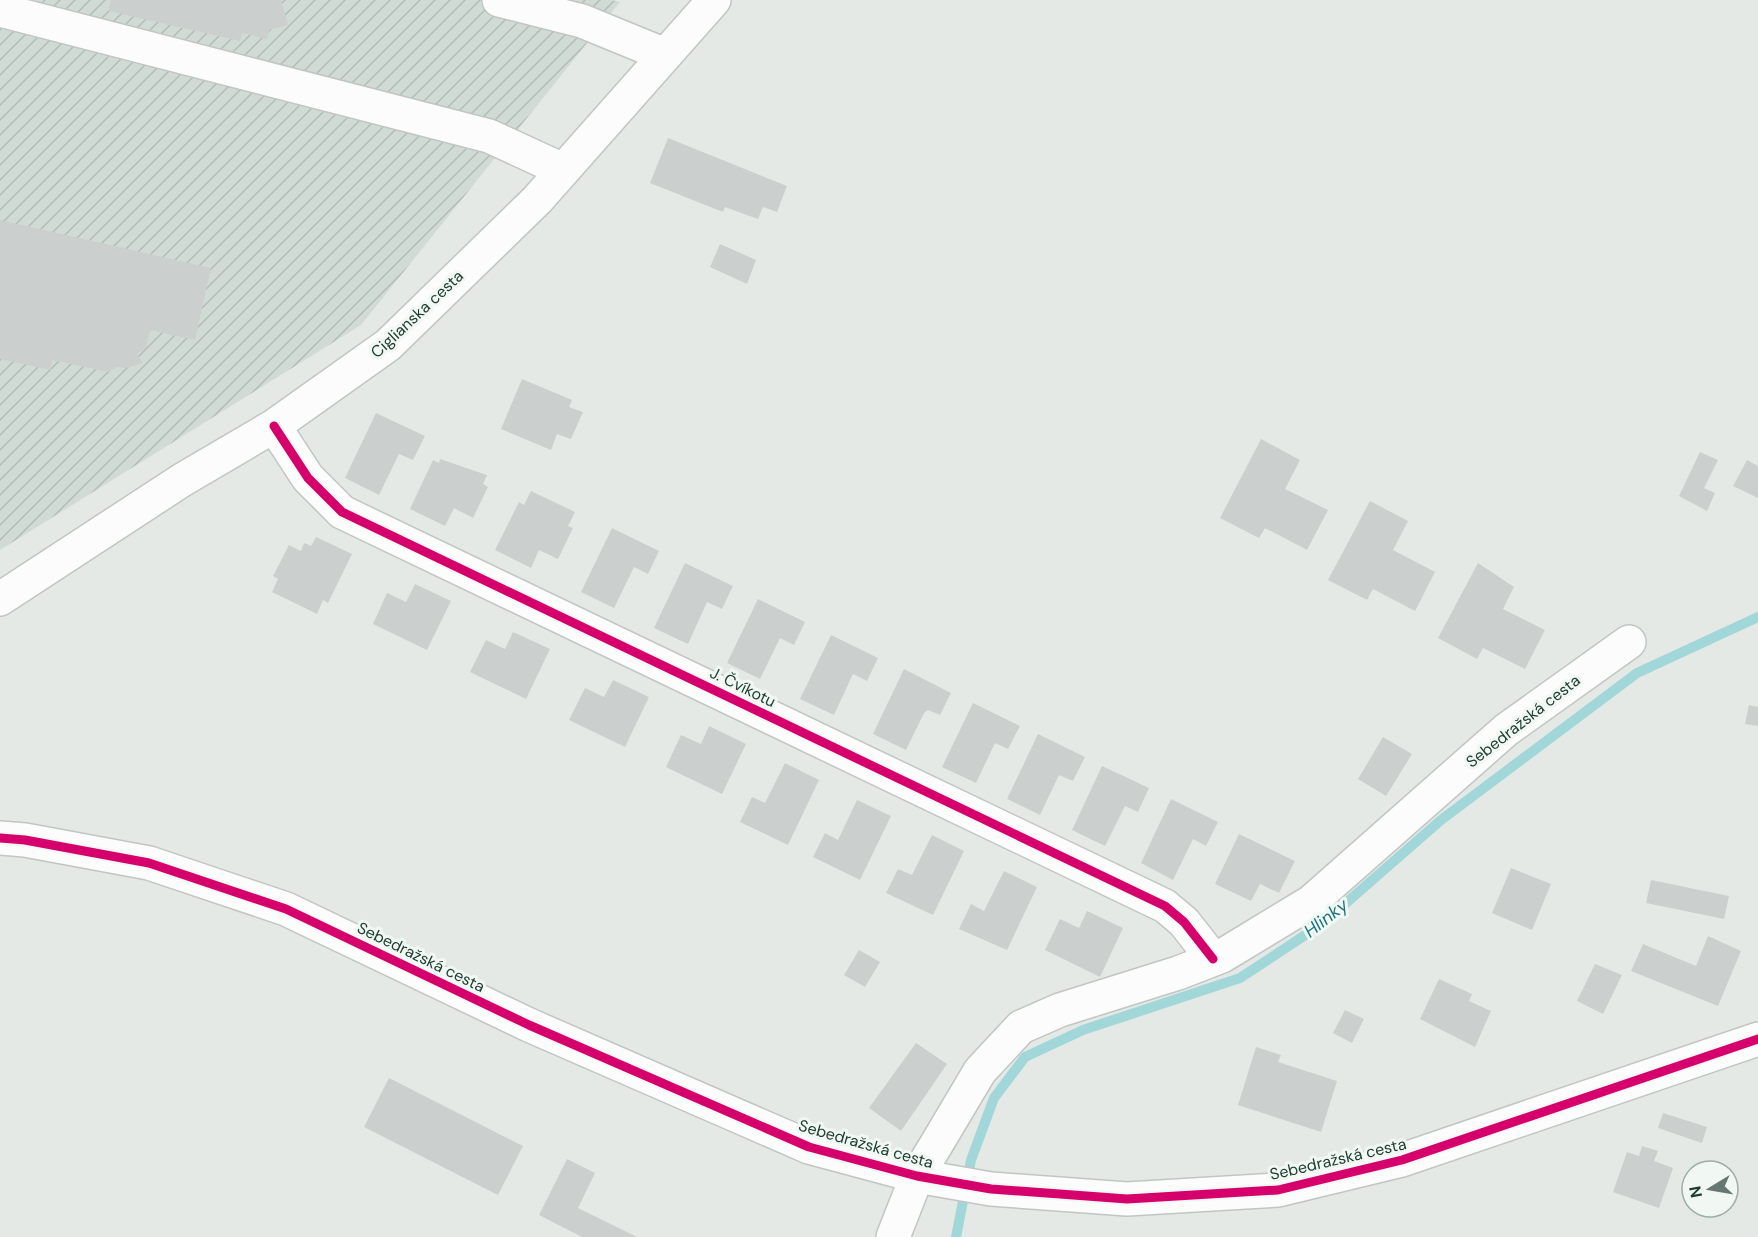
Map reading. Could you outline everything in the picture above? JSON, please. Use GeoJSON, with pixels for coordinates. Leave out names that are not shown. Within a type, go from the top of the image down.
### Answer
{"type":"FeatureCollection","features":[{"type":"Feature","properties":{"kind":"street"},"geometry":{"type":"LineString","coordinates":[[498,0],[582,21],[665,55]]}},
{"type":"Feature","properties":{"kind":"street","name":"Ciglianska cesta"},"geometry":{"type":"LineString","coordinates":[[0,599],[182,480],[274,426],[388,345],[537,200],[714,0]]}},
{"type":"Feature","properties":{"kind":"street"},"geometry":{"type":"LineString","coordinates":[[0,10],[489,136],[563,170]]}},
{"type":"Feature","properties":{"kind":"street","name":"J. Čvíkotu"},"geometry":{"type":"LineString","coordinates":[[274,426],[308,478],[342,512],[1165,906],[1185,922],[1213,959]]}},
{"type":"Feature","properties":{"kind":"street","name":"Sebedražská cesta"},"geometry":{"type":"LineString","coordinates":[[932,1179],[980,1071],[1021,1027],[1060,1010],[1178,974],[1213,959],[1311,902],[1506,730],[1629,642]]}},
{"type":"Feature","properties":{"kind":"street","name":"Sebedražská cesta"},"geometry":{"type":"LineString","coordinates":[[0,838],[25,840],[149,863],[286,909],[529,1025],[809,1147],[932,1179],[991,1190],[1127,1199],[1278,1190],[1402,1160],[1758,1039]]}},
{"type":"Feature","properties":{"kind":"street"},"geometry":{"type":"LineString","coordinates":[[893,1237],[932,1179]]}},
{"type":"Feature","properties":{"kind":"shaded area"},"geometry":{"type":"Polygon","coordinates":[[[0,0],[612,0],[620,2],[361,325],[0,550],[0,0]]]}},
{"type":"Feature","properties":{"kind":"building"},"geometry":{"type":"Polygon","coordinates":[[[111,0],[281,0],[288,25],[269,30],[267,39],[242,33],[240,41],[108,11],[111,0]]]}},
{"type":"Feature","properties":{"kind":"building"},"geometry":{"type":"Polygon","coordinates":[[[668,138],[787,186],[777,212],[763,207],[758,219],[725,207],[723,212],[650,183],[668,138]]]}},
{"type":"Feature","properties":{"kind":"building"},"geometry":{"type":"Polygon","coordinates":[[[0,220],[211,268],[195,340],[150,330],[146,348],[137,354],[143,363],[126,368],[117,367],[108,372],[52,360],[51,370],[0,359],[0,220]]]}},
{"type":"Feature","properties":{"kind":"building"},"geometry":{"type":"Polygon","coordinates":[[[720,244],[756,260],[747,284],[710,267],[720,244]]]}},
{"type":"Feature","properties":{"kind":"building"},"geometry":{"type":"Polygon","coordinates":[[[522,379],[572,400],[569,407],[583,412],[571,439],[557,434],[551,450],[501,429],[522,379]]]}},
{"type":"Feature","properties":{"kind":"building"},"geometry":{"type":"Polygon","coordinates":[[[376,413],[425,436],[413,460],[399,454],[379,495],[345,478],[376,413]]]}},
{"type":"Feature","properties":{"kind":"building"},"geometry":{"type":"Polygon","coordinates":[[[1261,439],[1300,460],[1285,489],[1328,510],[1307,550],[1265,528],[1259,538],[1220,518],[1261,439]]]}},
{"type":"Feature","properties":{"kind":"building"},"geometry":{"type":"Polygon","coordinates":[[[1700,452],[1718,460],[1704,488],[1715,493],[1707,511],[1679,496],[1700,452]]]}},
{"type":"Feature","properties":{"kind":"building"},"geometry":{"type":"Polygon","coordinates":[[[440,459],[487,475],[483,484],[488,487],[473,518],[454,508],[445,526],[410,509],[433,460],[439,463],[440,459]]]}},
{"type":"Feature","properties":{"kind":"building"},"geometry":{"type":"Polygon","coordinates":[[[1747,460],[1758,466],[1758,498],[1733,486],[1747,460]]]}},
{"type":"Feature","properties":{"kind":"building"},"geometry":{"type":"Polygon","coordinates":[[[531,491],[575,512],[568,526],[573,528],[558,559],[539,550],[531,568],[495,550],[519,502],[524,505],[531,491]]]}},
{"type":"Feature","properties":{"kind":"building"},"geometry":{"type":"Polygon","coordinates":[[[1370,501],[1408,521],[1393,550],[1435,572],[1415,611],[1373,589],[1367,600],[1328,580],[1370,501]]]}},
{"type":"Feature","properties":{"kind":"building"},"geometry":{"type":"Polygon","coordinates":[[[612,528],[659,551],[648,574],[634,567],[614,608],[581,592],[612,528]]]}},
{"type":"Feature","properties":{"kind":"building"},"geometry":{"type":"Polygon","coordinates":[[[316,537],[352,554],[328,603],[323,600],[317,614],[272,592],[278,579],[273,576],[289,545],[301,551],[304,543],[311,546],[316,537]]]}},
{"type":"Feature","properties":{"kind":"building"},"geometry":{"type":"Polygon","coordinates":[[[685,563],[733,586],[722,609],[707,602],[688,644],[654,628],[685,563]]]}},
{"type":"Feature","properties":{"kind":"building"},"geometry":{"type":"Polygon","coordinates":[[[1478,563],[1514,587],[1503,609],[1545,630],[1525,669],[1483,648],[1477,659],[1438,638],[1478,563]]]}},
{"type":"Feature","properties":{"kind":"building"},"geometry":{"type":"Polygon","coordinates":[[[415,584],[451,601],[427,650],[373,624],[387,593],[406,602],[415,584]]]}},
{"type":"Feature","properties":{"kind":"building"},"geometry":{"type":"Polygon","coordinates":[[[758,599],[805,622],[794,645],[780,638],[760,679],[727,663],[758,599]]]}},
{"type":"Feature","properties":{"kind":"building"},"geometry":{"type":"Polygon","coordinates":[[[513,632],[550,649],[526,699],[470,672],[486,640],[505,649],[513,632]]]}},
{"type":"Feature","properties":{"kind":"building"},"geometry":{"type":"Polygon","coordinates":[[[831,635],[878,658],[867,681],[853,674],[834,715],[800,699],[831,635]]]}},
{"type":"Feature","properties":{"kind":"building"},"geometry":{"type":"Polygon","coordinates":[[[904,669],[951,693],[940,715],[928,710],[924,713],[906,750],[873,734],[904,669]]]}},
{"type":"Feature","properties":{"kind":"building"},"geometry":{"type":"Polygon","coordinates":[[[613,680],[649,697],[625,747],[569,720],[585,688],[604,697],[613,680]]]}},
{"type":"Feature","properties":{"kind":"building"},"geometry":{"type":"Polygon","coordinates":[[[973,703],[1020,726],[1008,749],[995,743],[976,783],[942,767],[973,703]]]}},
{"type":"Feature","properties":{"kind":"building"},"geometry":{"type":"Polygon","coordinates":[[[1749,705],[1758,707],[1758,726],[1745,724],[1749,705]]]}},
{"type":"Feature","properties":{"kind":"building"},"geometry":{"type":"Polygon","coordinates":[[[709,726],[746,744],[722,794],[666,767],[681,735],[701,744],[709,726]]]}},
{"type":"Feature","properties":{"kind":"building"},"geometry":{"type":"Polygon","coordinates":[[[1038,734],[1085,757],[1073,781],[1059,775],[1040,815],[1007,799],[1038,734]]]}},
{"type":"Feature","properties":{"kind":"building"},"geometry":{"type":"Polygon","coordinates":[[[1383,737],[1412,754],[1386,796],[1358,779],[1383,737]]]}},
{"type":"Feature","properties":{"kind":"building"},"geometry":{"type":"Polygon","coordinates":[[[785,763],[819,780],[788,845],[740,822],[752,797],[765,803],[785,763]]]}},
{"type":"Feature","properties":{"kind":"building"},"geometry":{"type":"Polygon","coordinates":[[[1102,766],[1149,788],[1138,812],[1125,806],[1105,846],[1072,830],[1102,766]]]}},
{"type":"Feature","properties":{"kind":"building"},"geometry":{"type":"Polygon","coordinates":[[[1171,799],[1218,822],[1206,846],[1193,839],[1173,880],[1141,863],[1171,799]]]}},
{"type":"Feature","properties":{"kind":"building"},"geometry":{"type":"Polygon","coordinates":[[[857,800],[891,816],[860,880],[813,857],[825,833],[838,840],[857,800]]]}},
{"type":"Feature","properties":{"kind":"building"},"geometry":{"type":"Polygon","coordinates":[[[1239,834],[1295,861],[1279,893],[1260,884],[1251,901],[1215,884],[1239,834]]]}},
{"type":"Feature","properties":{"kind":"building"},"geometry":{"type":"Polygon","coordinates":[[[932,835],[964,851],[933,915],[886,893],[898,869],[912,875],[932,835]]]}},
{"type":"Feature","properties":{"kind":"building"},"geometry":{"type":"Polygon","coordinates":[[[1511,868],[1551,884],[1532,930],[1492,913],[1511,868]]]}},
{"type":"Feature","properties":{"kind":"building"},"geometry":{"type":"Polygon","coordinates":[[[1004,871],[1037,887],[1007,950],[959,929],[971,904],[984,911],[1004,871]]]}},
{"type":"Feature","properties":{"kind":"building"},"geometry":{"type":"Polygon","coordinates":[[[1651,880],[1729,896],[1724,919],[1646,903],[1651,880]]]}},
{"type":"Feature","properties":{"kind":"building"},"geometry":{"type":"Polygon","coordinates":[[[1087,911],[1123,928],[1100,977],[1045,950],[1060,919],[1079,928],[1087,911]]]}},
{"type":"Feature","properties":{"kind":"building"},"geometry":{"type":"Polygon","coordinates":[[[1708,936],[1741,951],[1718,1006],[1631,971],[1643,944],[1696,966],[1708,936]]]}},
{"type":"Feature","properties":{"kind":"building"},"geometry":{"type":"Polygon","coordinates":[[[859,950],[880,962],[865,987],[844,975],[859,950]]]}},
{"type":"Feature","properties":{"kind":"building"},"geometry":{"type":"Polygon","coordinates":[[[1595,964],[1622,975],[1603,1014],[1577,1001],[1595,964]]]}},
{"type":"Feature","properties":{"kind":"building"},"geometry":{"type":"Polygon","coordinates":[[[1439,979],[1472,994],[1469,1001],[1491,1011],[1475,1047],[1420,1019],[1439,979]]]}},
{"type":"Feature","properties":{"kind":"building"},"geometry":{"type":"Polygon","coordinates":[[[1345,1010],[1364,1019],[1352,1043],[1333,1033],[1345,1010]]]}},
{"type":"Feature","properties":{"kind":"building"},"geometry":{"type":"Polygon","coordinates":[[[916,1043],[947,1064],[901,1131],[869,1108],[916,1043]]]}},
{"type":"Feature","properties":{"kind":"building"},"geometry":{"type":"Polygon","coordinates":[[[1256,1047],[1281,1055],[1278,1062],[1337,1081],[1321,1132],[1238,1105],[1256,1047]]]}},
{"type":"Feature","properties":{"kind":"building"},"geometry":{"type":"Polygon","coordinates":[[[389,1078],[523,1146],[498,1195],[364,1127],[389,1078]]]}},
{"type":"Feature","properties":{"kind":"building"},"geometry":{"type":"Polygon","coordinates":[[[1663,1113],[1707,1127],[1702,1143],[1658,1128],[1663,1113]]]}},
{"type":"Feature","properties":{"kind":"building"},"geometry":{"type":"Polygon","coordinates":[[[1642,1146],[1658,1151],[1654,1161],[1673,1168],[1659,1208],[1613,1192],[1627,1152],[1639,1156],[1642,1146]]]}},
{"type":"Feature","properties":{"kind":"building"},"geometry":{"type":"Polygon","coordinates":[[[567,1159],[595,1173],[578,1208],[637,1237],[582,1237],[539,1215],[567,1159]]]}},
{"type":"Feature","properties":{"kind":"waterway","name":"Hlinky"},"geometry":{"type":"LineString","coordinates":[[956,1237],[971,1160],[994,1098],[1025,1057],[1083,1030],[1240,978],[1322,924],[1441,820],[1637,673],[1758,617]]}},
{"type":"Feature","properties":{"kind":"cycle path"},"geometry":{"type":"LineString","coordinates":[[274,426],[308,478],[342,512],[1165,906],[1184,922],[1213,959]]}},
{"type":"Feature","properties":{"kind":"cycle path"},"geometry":{"type":"LineString","coordinates":[[0,838],[25,840],[149,863],[286,909],[529,1025],[809,1147],[917,1176],[991,1189],[1127,1199],[1278,1190],[1402,1160],[1758,1039]]}}]}
